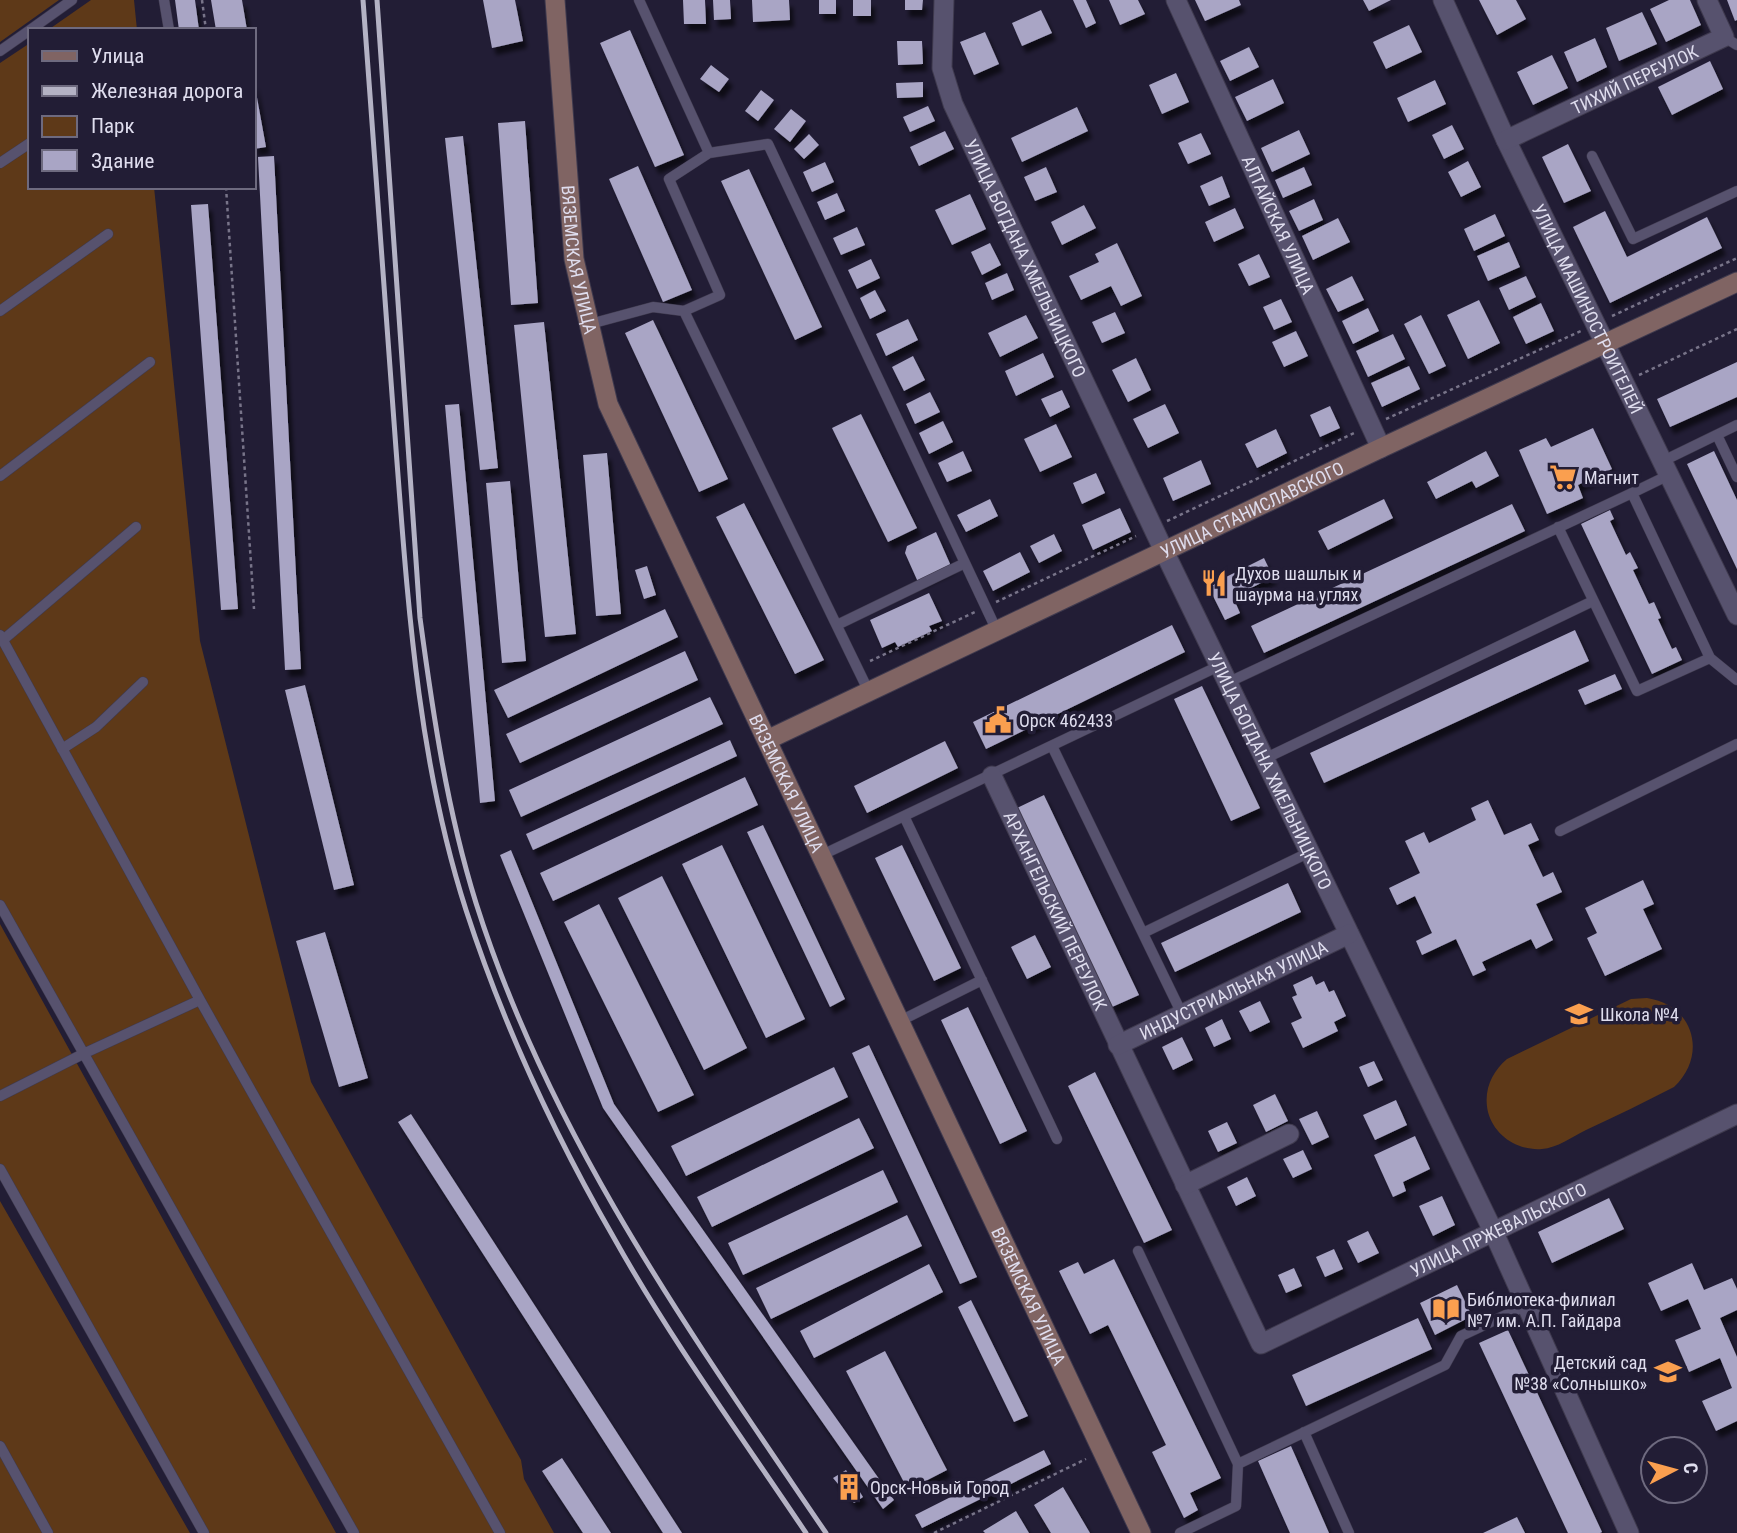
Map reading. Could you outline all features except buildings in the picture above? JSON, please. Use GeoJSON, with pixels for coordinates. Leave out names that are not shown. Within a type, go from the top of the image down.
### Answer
{"type":"FeatureCollection","features":[{"type":"Feature","properties":{"kind":"main road","name":"ВЯЗЕМСКАЯ УЛИЦА"},"geometry":{"type":"LineString","coordinates":[[555,0],[574,259],[608,404],[1141,1533]]}},
{"type":"Feature","properties":{"kind":"main road","name":"УЛИЦА СТАНИСЛАВСКОГО"},"geometry":{"type":"LineString","coordinates":[[767,740],[1737,282]]}},
{"type":"Feature","properties":{"kind":"street","name":"УЛИЦА БОГДАНА ХМЕЛЬНИЦКОГО"},"geometry":{"type":"LineString","coordinates":[[944,0],[942,68],[953,104],[1164,551],[1494,1233],[1626,1532]]}},
{"type":"Feature","properties":{"kind":"street","name":"АЛТАЙСКАЯ УЛИЦА"},"geometry":{"type":"LineString","coordinates":[[1176,0],[1381,448]]}},
{"type":"Feature","properties":{"kind":"street","name":"УЛИЦА МАШИНОСТРОИТЕЛЕЙ"},"geometry":{"type":"LineString","coordinates":[[1443,0],[1507,140],[1736,610]]}},
{"type":"Feature","properties":{"kind":"street","name":"ТИХИЙ ПЕРЕУЛОК"},"geometry":{"type":"LineString","coordinates":[[1507,140],[1731,41],[1707,0]]}},
{"type":"Feature","properties":{"kind":"street","name":"АРХАНГЕЛЬСКИЙ ПЕРЕУЛОК"},"geometry":{"type":"LineString","coordinates":[[992,776],[1261,1344]]}},
{"type":"Feature","properties":{"kind":"street","name":"ИНДУСТРИАЛЬНАЯ УЛИЦА"},"geometry":{"type":"LineString","coordinates":[[1118,1045],[1349,934]]}},
{"type":"Feature","properties":{"kind":"street","name":"УЛИЦА ПРЖЕВАЛЬСКОГО"},"geometry":{"type":"LineString","coordinates":[[1261,1344],[1737,1114]]}},
{"type":"Feature","properties":{"kind":"street"},"geometry":{"type":"LineString","coordinates":[[1185,1185],[1289,1134]]}},
{"type":"Feature","properties":{"kind":"lane"},"geometry":{"type":"LineString","coordinates":[[33,28],[72,0]]}},
{"type":"Feature","properties":{"kind":"lane"},"geometry":{"type":"LineString","coordinates":[[164,0],[169,28]]}},
{"type":"Feature","properties":{"kind":"lane"},"geometry":{"type":"LineString","coordinates":[[639,0],[709,153]]}},
{"type":"Feature","properties":{"kind":"lane"},"geometry":{"type":"LineString","coordinates":[[0,51],[28,31]]}},
{"type":"Feature","properties":{"kind":"lane"},"geometry":{"type":"LineString","coordinates":[[0,163],[28,144]]}},
{"type":"Feature","properties":{"kind":"lane"},"geometry":{"type":"LineString","coordinates":[[590,324],[653,307],[684,311],[720,295],[668,179],[709,153],[768,144],[997,631]]}},
{"type":"Feature","properties":{"kind":"lane"},"geometry":{"type":"LineString","coordinates":[[1592,156],[1633,239],[1737,191]]}},
{"type":"Feature","properties":{"kind":"lane"},"geometry":{"type":"LineString","coordinates":[[0,311],[108,234]]}},
{"type":"Feature","properties":{"kind":"lane"},"geometry":{"type":"LineString","coordinates":[[684,311],[869,692]]}},
{"type":"Feature","properties":{"kind":"lane"},"geometry":{"type":"LineString","coordinates":[[0,476],[150,362]]}},
{"type":"Feature","properties":{"kind":"lane"},"geometry":{"type":"LineString","coordinates":[[822,855],[1052,746],[1225,673],[1632,493],[1666,468],[1737,425]]}},
{"type":"Feature","properties":{"kind":"lane"},"geometry":{"type":"LineString","coordinates":[[1717,435],[1737,477]]}},
{"type":"Feature","properties":{"kind":"lane"},"geometry":{"type":"LineString","coordinates":[[1632,493],[1710,657],[1737,680]]}},
{"type":"Feature","properties":{"kind":"lane"},"geometry":{"type":"LineString","coordinates":[[136,527],[1,637],[200,1000],[500,1533]]}},
{"type":"Feature","properties":{"kind":"lane"},"geometry":{"type":"LineString","coordinates":[[1558,527],[1637,691],[1710,657]]}},
{"type":"Feature","properties":{"kind":"lane"},"geometry":{"type":"LineString","coordinates":[[837,625],[965,563]]}},
{"type":"Feature","properties":{"kind":"lane"},"geometry":{"type":"LineString","coordinates":[[1266,758],[1593,601]]}},
{"type":"Feature","properties":{"kind":"lane"},"geometry":{"type":"LineString","coordinates":[[62,749],[96,727],[143,682]]}},
{"type":"Feature","properties":{"kind":"lane"},"geometry":{"type":"LineString","coordinates":[[1560,831],[1737,744]]}},
{"type":"Feature","properties":{"kind":"lane"},"geometry":{"type":"LineString","coordinates":[[1052,746],[1182,1014]]}},
{"type":"Feature","properties":{"kind":"lane"},"geometry":{"type":"LineString","coordinates":[[904,816],[1057,1139]]}},
{"type":"Feature","properties":{"kind":"lane"},"geometry":{"type":"LineString","coordinates":[[1143,933],[1310,852]]}},
{"type":"Feature","properties":{"kind":"lane"},"geometry":{"type":"LineString","coordinates":[[0,905],[354,1533]]}},
{"type":"Feature","properties":{"kind":"lane"},"geometry":{"type":"LineString","coordinates":[[900,1021],[982,980]]}},
{"type":"Feature","properties":{"kind":"lane"},"geometry":{"type":"LineString","coordinates":[[0,1096],[200,1000]]}},
{"type":"Feature","properties":{"kind":"lane"},"geometry":{"type":"LineString","coordinates":[[0,1169],[204,1533]]}},
{"type":"Feature","properties":{"kind":"lane"},"geometry":{"type":"LineString","coordinates":[[1138,1251],[1238,1464],[1236,1506],[1180,1533]]}},
{"type":"Feature","properties":{"kind":"lane"},"geometry":{"type":"LineString","coordinates":[[1238,1464],[1445,1365],[1461,1336],[1527,1305]]}},
{"type":"Feature","properties":{"kind":"lane"},"geometry":{"type":"LineString","coordinates":[[1304,1432],[1349,1533]]}},
{"type":"Feature","properties":{"kind":"lane"},"geometry":{"type":"LineString","coordinates":[[0,1446],[48,1533]]}},
{"type":"Feature","properties":{"kind":"path"},"geometry":{"type":"LineString","coordinates":[[202,0],[206,28]]}},
{"type":"Feature","properties":{"kind":"path"},"geometry":{"type":"LineString","coordinates":[[226,189],[254,609]]}},
{"type":"Feature","properties":{"kind":"path"},"geometry":{"type":"LineString","coordinates":[[857,667],[1153,527],[1737,258]]}},
{"type":"Feature","properties":{"kind":"path"},"geometry":{"type":"LineString","coordinates":[[1624,382],[1737,329]]}},
{"type":"Feature","properties":{"kind":"path"},"geometry":{"type":"LineString","coordinates":[[934,1533],[1102,1451]]}},
{"type":"Feature","properties":{"kind":"green space"},"geometry":{"type":"Polygon","coordinates":[[[0,0],[59,0],[0,42],[0,0]]]}},
{"type":"Feature","properties":{"kind":"green space"},"geometry":{"type":"Polygon","coordinates":[[[91,0],[134,0],[137,28],[51,28],[91,0]]]}},
{"type":"Feature","properties":{"kind":"green space"},"geometry":{"type":"Polygon","coordinates":[[[28,44],[28,189],[154,189],[200,641],[311,1082],[521,1460],[524,1479],[554,1533],[349,1533],[0,904],[0,63],[28,44]]]}},
{"type":"Feature","properties":{"kind":"green space"},"geometry":{"type":"Polygon","coordinates":[[[0,924],[336,1533],[202,1533],[0,1179],[0,924]]]}},
{"type":"Feature","properties":{"kind":"green space"},"geometry":{"type":"Polygon","coordinates":[[[1647,998],[1676,1010],[1691,1033],[1691,1061],[1674,1087],[1553,1147],[1524,1147],[1508,1140],[1495,1128],[1488,1112],[1488,1089],[1493,1076],[1507,1059],[1631,999],[1647,998]]]}},
{"type":"Feature","properties":{"kind":"green space"},"geometry":{"type":"Polygon","coordinates":[[[0,1201],[190,1533],[0,1533],[0,1201]]]}},
{"type":"Feature","properties":{"kind":"railway"},"geometry":{"type":"LineString","coordinates":[[363,0],[411,624],[436,797],[466,910],[496,995],[531,1078],[592,1199],[659,1313],[806,1533]]}},
{"type":"Feature","properties":{"kind":"railway"},"geometry":{"type":"LineString","coordinates":[[377,0],[420,618],[449,797],[476,903],[506,989],[542,1071],[583,1152],[675,1307],[826,1533]]}},
{"type":"Feature","properties":{"kind":"place","name":"Магнит"},"geometry":{"type":"Point","coordinates":[1563,477]}},
{"type":"Feature","properties":{"kind":"place","name":"Духов шашлык и шаурма на углях"},"geometry":{"type":"Point","coordinates":[1214,583]}},
{"type":"Feature","properties":{"kind":"place","name":"Орск 462433"},"geometry":{"type":"Point","coordinates":[998,720]}},
{"type":"Feature","properties":{"kind":"place","name":"Школа №4"},"geometry":{"type":"Point","coordinates":[1579,1014]}},
{"type":"Feature","properties":{"kind":"place","name":"Библиотека-филиал №7 им. А.П. Гайдара"},"geometry":{"type":"Point","coordinates":[1446,1309]}},
{"type":"Feature","properties":{"kind":"place","name":"Детский сад №38 «Солнышко»"},"geometry":{"type":"Point","coordinates":[1668,1372]}},
{"type":"Feature","properties":{"kind":"place","name":"Орск-Новый Город"},"geometry":{"type":"Point","coordinates":[849,1487]}}]}
